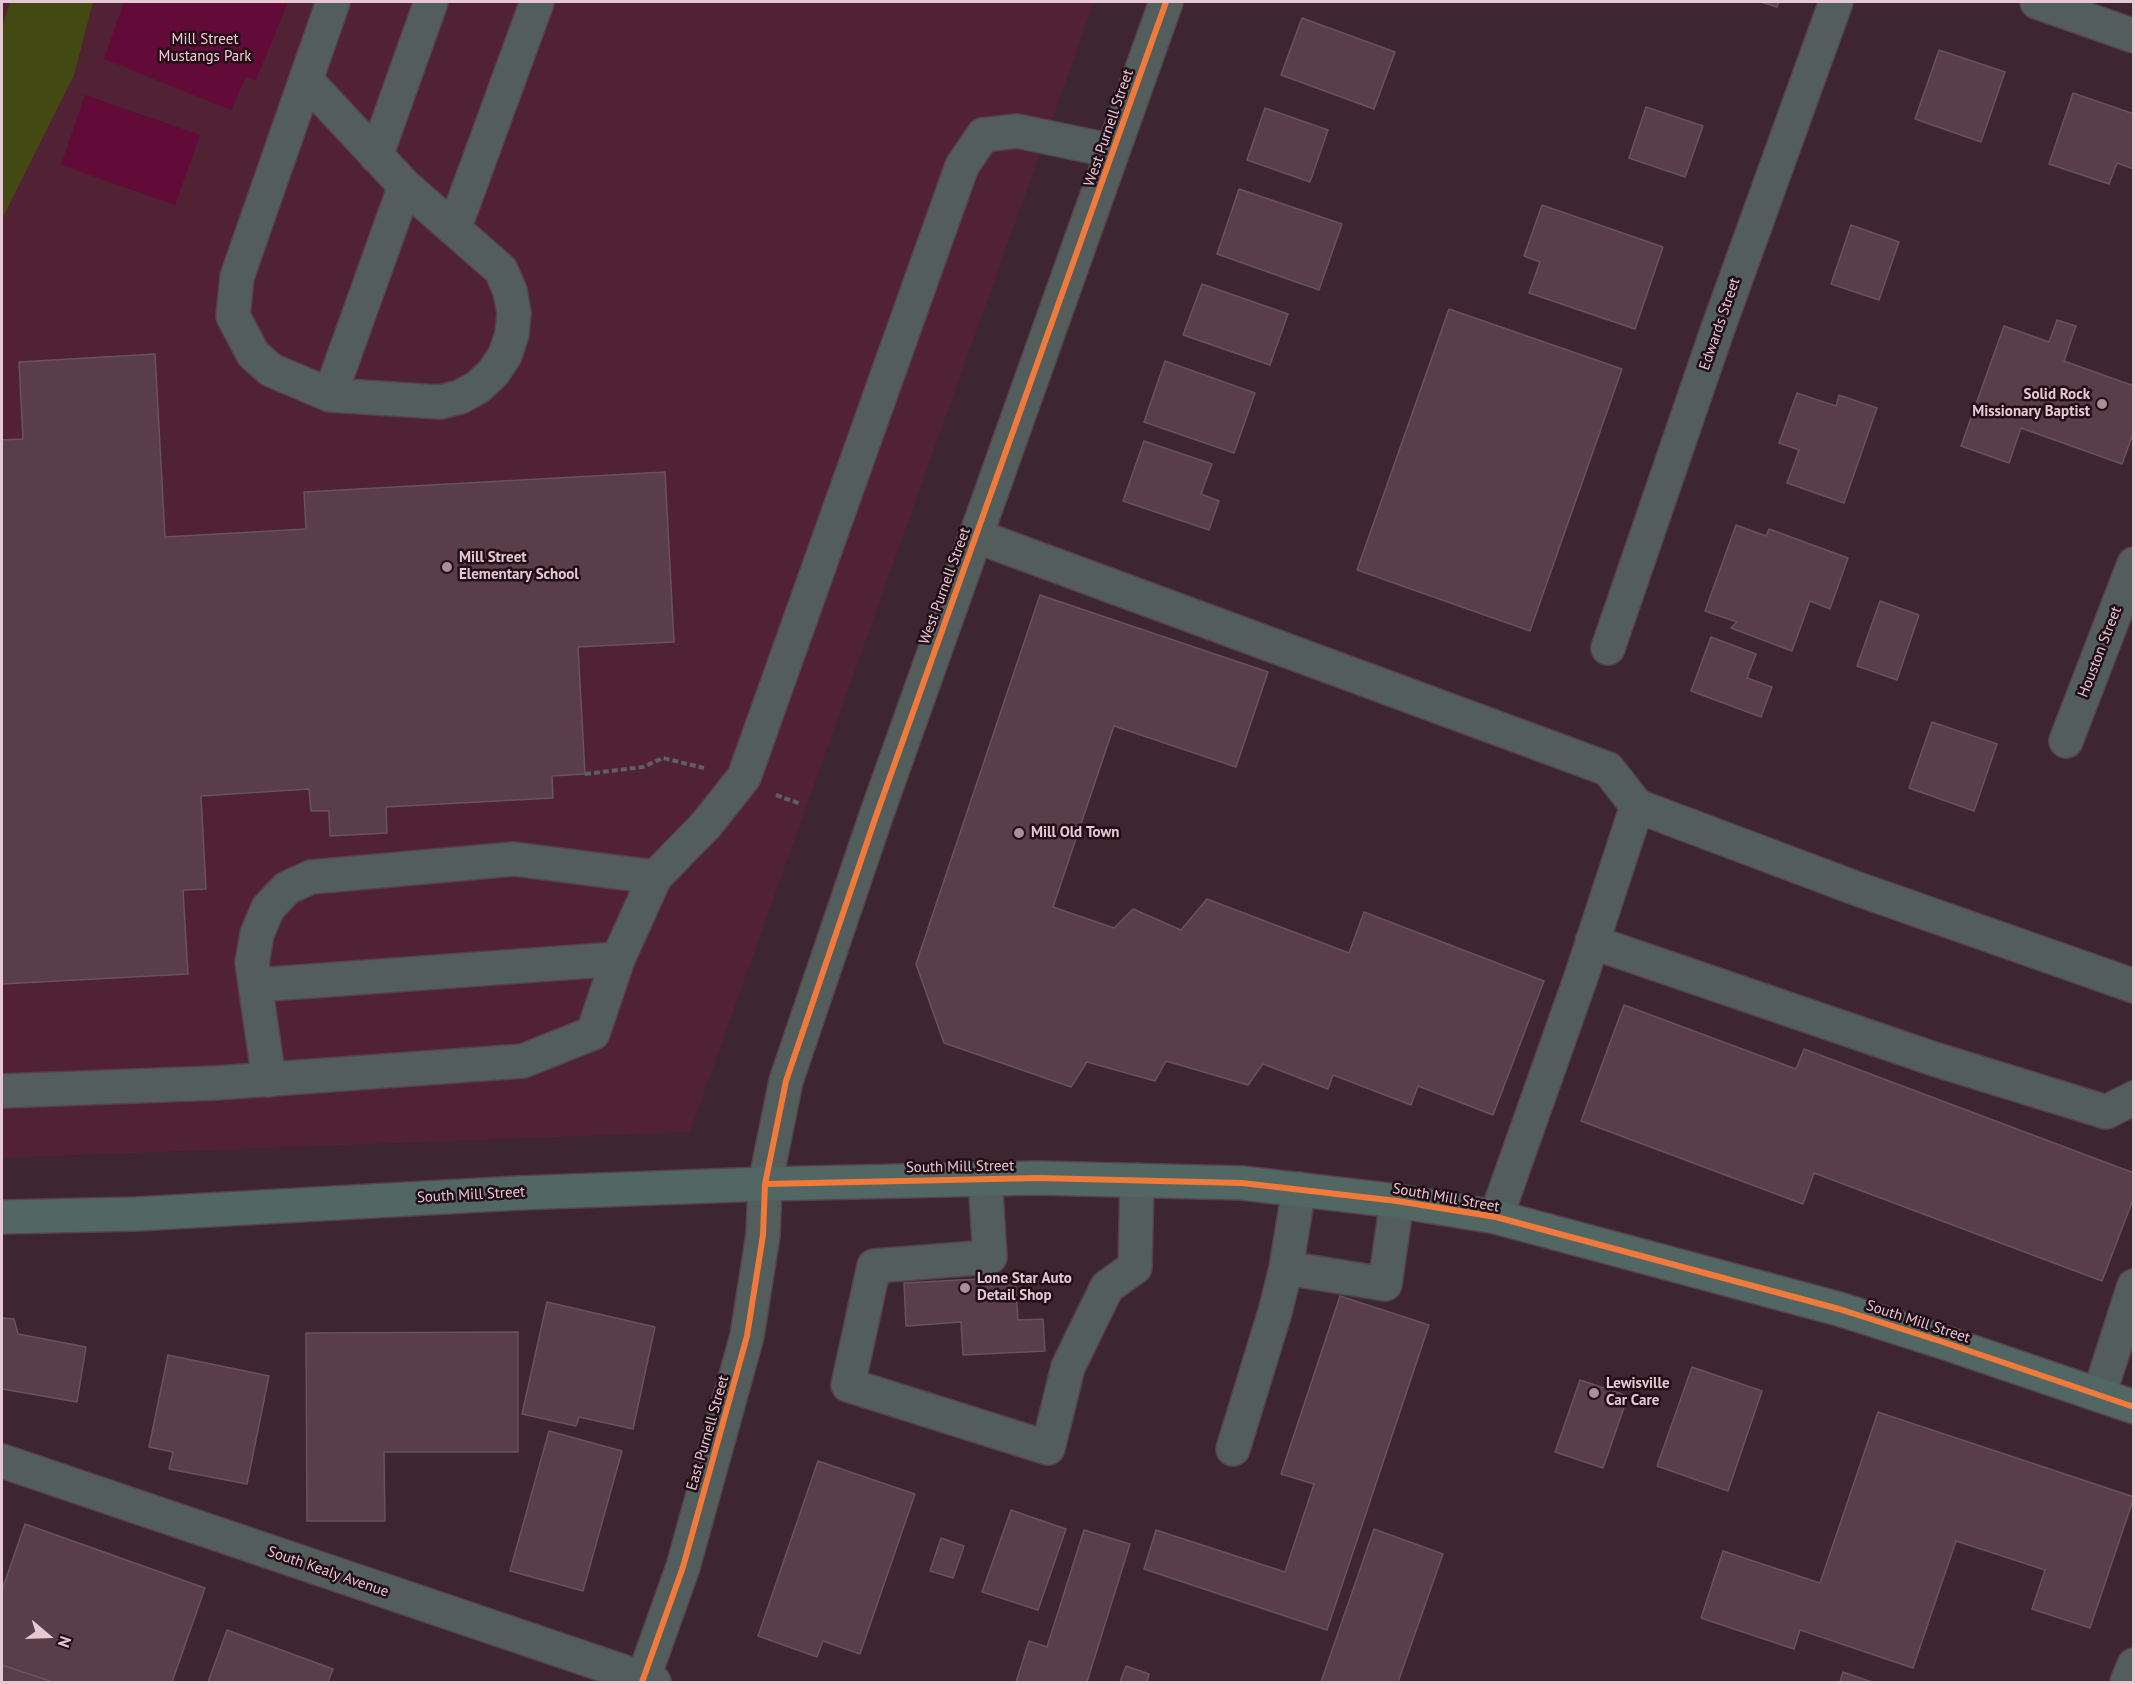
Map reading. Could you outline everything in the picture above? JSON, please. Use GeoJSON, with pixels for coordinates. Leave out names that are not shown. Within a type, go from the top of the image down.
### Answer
{"type":"FeatureCollection","features":[{"type":"Feature","properties":{"kind":"main road","name":"South Mill Street"},"geometry":{"type":"LineString","coordinates":[[2,1217],[136,1214],[518,1193],[765,1184],[985,1178],[1242,1183],[1396,1201],[1496,1217],[1839,1309],[2133,1407]]}},
{"type":"Feature","properties":{"kind":"street"},"geometry":{"type":"LineString","coordinates":[[306,80],[405,186],[501,270],[510,291],[514,313],[512,334],[505,356],[493,373],[478,387],[460,397],[440,402],[330,394],[272,370],[253,354],[233,316],[237,277],[333,2]]}},
{"type":"Feature","properties":{"kind":"street"},"geometry":{"type":"LineString","coordinates":[[376,156],[431,2]]}},
{"type":"Feature","properties":{"kind":"street"},"geometry":{"type":"LineString","coordinates":[[454,229],[537,2]]}},
{"type":"Feature","properties":{"kind":"street","name":"West Purnell Street"},"geometry":{"type":"LineString","coordinates":[[765,1184],[786,1081],[876,816],[1166,2]]}},
{"type":"Feature","properties":{"kind":"street","name":"Edwards Street"},"geometry":{"type":"LineString","coordinates":[[1608,648],[1717,331],[1836,2]]}},
{"type":"Feature","properties":{"kind":"street"},"geometry":{"type":"LineString","coordinates":[[2037,2],[2133,36]]}},
{"type":"Feature","properties":{"kind":"street"},"geometry":{"type":"LineString","coordinates":[[2,1091],[269,1080],[524,1060],[593,1033],[618,959],[655,877],[706,825],[744,777],[962,166],[983,135],[1017,131],[1113,151]]}},
{"type":"Feature","properties":{"kind":"street"},"geometry":{"type":"LineString","coordinates":[[330,394],[405,186]]}},
{"type":"Feature","properties":{"kind":"street"},"geometry":{"type":"LineString","coordinates":[[976,537],[1608,769],[1637,806],[1855,888],[2133,986]]}},
{"type":"Feature","properties":{"kind":"street","name":"Houston Street"},"geometry":{"type":"LineString","coordinates":[[2066,741],[2133,564]]}},
{"type":"Feature","properties":{"kind":"street"},"geometry":{"type":"LineString","coordinates":[[1496,1217],[1637,806]]}},
{"type":"Feature","properties":{"kind":"street"},"geometry":{"type":"LineString","coordinates":[[269,1080],[252,963],[256,934],[268,908],[287,888],[311,877],[514,859],[655,877]]}},
{"type":"Feature","properties":{"kind":"street"},"geometry":{"type":"LineString","coordinates":[[1592,942],[1934,1059],[2106,1112],[2133,1098]]}},
{"type":"Feature","properties":{"kind":"street"},"geometry":{"type":"LineString","coordinates":[[256,985],[618,959]]}},
{"type":"Feature","properties":{"kind":"street"},"geometry":{"type":"LineString","coordinates":[[985,1178],[990,1257],[874,1266],[848,1385],[1048,1448],[1068,1367],[1107,1287],[1135,1268],[1137,1180]]}},
{"type":"Feature","properties":{"kind":"street","name":"East Purnell Street"},"geometry":{"type":"LineString","coordinates":[[646,1681],[683,1567],[747,1336],[763,1235],[765,1184]]}},
{"type":"Feature","properties":{"kind":"street"},"geometry":{"type":"LineString","coordinates":[[1233,1449],[1266,1349],[1286,1268],[1299,1190]]}},
{"type":"Feature","properties":{"kind":"street"},"geometry":{"type":"LineString","coordinates":[[1286,1268],[1384,1284],[1396,1201]]}},
{"type":"Feature","properties":{"kind":"street"},"geometry":{"type":"LineString","coordinates":[[2099,1395],[2133,1286]]}},
{"type":"Feature","properties":{"kind":"street","name":"South Kealy Avenue"},"geometry":{"type":"LineString","coordinates":[[2,1461],[646,1681]]}},
{"type":"Feature","properties":{"kind":"street"},"geometry":{"type":"LineString","coordinates":[[2127,1683],[2133,1665]]}},
{"type":"Feature","properties":{"kind":"shaded area","name":"Mill Street Elementary School"},"geometry":{"type":"Polygon","coordinates":[[[2,2],[1094,2],[690,1132],[2,1158],[2,2]]]}},
{"type":"Feature","properties":{"kind":"shaded area"},"geometry":{"type":"Polygon","coordinates":[[[10,2],[93,2],[74,75],[2,219],[2,27],[10,2]]]}},
{"type":"Feature","properties":{"kind":"green space","name":"Mill Street Mustangs Park"},"geometry":{"type":"Polygon","coordinates":[[[124,2],[288,2],[256,80],[246,77],[231,110],[104,59],[124,2]]]}},
{"type":"Feature","properties":{"kind":"green space"},"geometry":{"type":"Polygon","coordinates":[[[85,95],[200,135],[175,205],[61,165],[85,95]]]}},
{"type":"Feature","properties":{"kind":"building"},"geometry":{"type":"Polygon","coordinates":[[[1761,2],[1779,2],[1777,7],[1761,2]]]}},
{"type":"Feature","properties":{"kind":"building"},"geometry":{"type":"Polygon","coordinates":[[[1302,18],[1395,52],[1374,109],[1281,75],[1302,18]]]}},
{"type":"Feature","properties":{"kind":"building"},"geometry":{"type":"Polygon","coordinates":[[[1939,50],[2005,72],[1981,142],[1915,119],[1939,50]]]}},
{"type":"Feature","properties":{"kind":"building"},"geometry":{"type":"Polygon","coordinates":[[[2073,93],[2134,114],[2134,169],[2117,163],[2109,184],[2049,164],[2073,93]]]}},
{"type":"Feature","properties":{"kind":"building"},"geometry":{"type":"Polygon","coordinates":[[[1646,107],[1703,126],[1685,177],[1629,158],[1646,107]]]}},
{"type":"Feature","properties":{"kind":"building"},"geometry":{"type":"Polygon","coordinates":[[[1265,108],[1328,130],[1310,182],[1247,160],[1265,108]]]}},
{"type":"Feature","properties":{"kind":"building"},"geometry":{"type":"Polygon","coordinates":[[[1239,189],[1342,224],[1319,290],[1217,254],[1239,189]]]}},
{"type":"Feature","properties":{"kind":"building"},"geometry":{"type":"Polygon","coordinates":[[[1542,205],[1663,247],[1635,329],[1529,293],[1540,262],[1524,256],[1542,205]]]}},
{"type":"Feature","properties":{"kind":"building"},"geometry":{"type":"Polygon","coordinates":[[[1851,225],[1899,242],[1879,300],[1831,284],[1851,225]]]}},
{"type":"Feature","properties":{"kind":"building"},"geometry":{"type":"Polygon","coordinates":[[[1202,284],[1288,314],[1270,365],[1183,335],[1202,284]]]}},
{"type":"Feature","properties":{"kind":"building"},"geometry":{"type":"Polygon","coordinates":[[[1449,309],[1622,369],[1530,631],[1357,570],[1449,309]]]}},
{"type":"Feature","properties":{"kind":"building"},"geometry":{"type":"Polygon","coordinates":[[[2057,320],[2076,326],[2064,361],[2134,386],[2134,431],[2122,464],[2021,428],[2009,463],[1961,446],[2004,326],[2049,342],[2057,320]]]}},
{"type":"Feature","properties":{"kind":"building"},"geometry":{"type":"Polygon","coordinates":[[[155,354],[165,537],[306,529],[304,492],[665,472],[674,642],[578,647],[585,774],[552,776],[553,798],[386,807],[387,833],[330,836],[329,811],[311,811],[309,789],[201,796],[206,889],[183,890],[188,974],[2,984],[2,440],[23,439],[19,362],[155,354]]]}},
{"type":"Feature","properties":{"kind":"building"},"geometry":{"type":"Polygon","coordinates":[[[1165,361],[1255,393],[1234,453],[1144,422],[1165,361]]]}},
{"type":"Feature","properties":{"kind":"building"},"geometry":{"type":"Polygon","coordinates":[[[1797,393],[1836,406],[1839,395],[1877,408],[1844,503],[1787,483],[1799,450],[1779,443],[1797,393]]]}},
{"type":"Feature","properties":{"kind":"building"},"geometry":{"type":"Polygon","coordinates":[[[1144,441],[1212,464],[1201,494],[1219,501],[1209,530],[1123,501],[1144,441]]]}},
{"type":"Feature","properties":{"kind":"building"},"geometry":{"type":"Polygon","coordinates":[[[1736,525],[1766,536],[1769,529],[1848,558],[1830,609],[1810,601],[1792,651],[1731,628],[1737,622],[1705,611],[1736,525]]]}},
{"type":"Feature","properties":{"kind":"building","name":"Mill Old Town"},"geometry":{"type":"Polygon","coordinates":[[[1040,595],[1268,672],[1236,767],[1114,726],[1053,907],[1114,928],[1133,909],[1181,930],[1207,899],[1349,953],[1364,912],[1544,981],[1493,1115],[1418,1086],[1411,1105],[1333,1075],[1328,1089],[1263,1064],[1248,1085],[1166,1061],[1155,1081],[1087,1062],[1071,1087],[944,1043],[916,964],[1040,595]]]}},
{"type":"Feature","properties":{"kind":"building"},"geometry":{"type":"Polygon","coordinates":[[[1880,601],[1919,615],[1897,680],[1857,666],[1880,601]]]}},
{"type":"Feature","properties":{"kind":"building"},"geometry":{"type":"Polygon","coordinates":[[[1711,637],[1756,654],[1747,678],[1772,687],[1761,717],[1691,691],[1711,637]]]}},
{"type":"Feature","properties":{"kind":"building"},"geometry":{"type":"Polygon","coordinates":[[[1932,722],[1997,744],[1974,811],[1909,788],[1932,722]]]}},
{"type":"Feature","properties":{"kind":"building"},"geometry":{"type":"Polygon","coordinates":[[[1624,1005],[1796,1069],[1804,1049],[2134,1173],[2134,1197],[2102,1281],[1814,1173],[1803,1204],[1581,1121],[1624,1005]]]}},
{"type":"Feature","properties":{"kind":"building"},"geometry":{"type":"Polygon","coordinates":[[[1015,1277],[1018,1320],[1043,1319],[1045,1351],[963,1355],[961,1322],[906,1326],[904,1283],[1015,1277]]]}},
{"type":"Feature","properties":{"kind":"building"},"geometry":{"type":"Polygon","coordinates":[[[1340,1296],[1429,1325],[1327,1630],[1144,1569],[1156,1530],[1285,1572],[1314,1484],[1281,1474],[1340,1296]]]}},
{"type":"Feature","properties":{"kind":"building"},"geometry":{"type":"Polygon","coordinates":[[[547,1302],[655,1327],[633,1429],[579,1417],[576,1426],[522,1414],[547,1302]]]}},
{"type":"Feature","properties":{"kind":"building"},"geometry":{"type":"Polygon","coordinates":[[[2,1318],[14,1319],[18,1334],[86,1347],[77,1402],[2,1389],[2,1318]]]}},
{"type":"Feature","properties":{"kind":"building"},"geometry":{"type":"Polygon","coordinates":[[[518,1332],[518,1452],[384,1452],[385,1521],[307,1521],[306,1333],[518,1332]]]}},
{"type":"Feature","properties":{"kind":"building"},"geometry":{"type":"Polygon","coordinates":[[[168,1355],[269,1376],[247,1484],[169,1469],[173,1452],[149,1447],[168,1355]]]}},
{"type":"Feature","properties":{"kind":"building"},"geometry":{"type":"Polygon","coordinates":[[[1692,1367],[1762,1391],[1728,1491],[1657,1466],[1692,1367]]]}},
{"type":"Feature","properties":{"kind":"building"},"geometry":{"type":"Polygon","coordinates":[[[1580,1380],[1628,1396],[1603,1468],[1555,1452],[1580,1380]]]}},
{"type":"Feature","properties":{"kind":"building"},"geometry":{"type":"Polygon","coordinates":[[[1878,1412],[2134,1497],[2090,1628],[2032,1609],[2045,1570],[1956,1541],[1913,1668],[1800,1630],[1794,1649],[1701,1618],[1723,1551],[1820,1583],[1878,1412]]]}},
{"type":"Feature","properties":{"kind":"building"},"geometry":{"type":"Polygon","coordinates":[[[549,1431],[622,1451],[583,1591],[510,1571],[549,1431]]]}},
{"type":"Feature","properties":{"kind":"building"},"geometry":{"type":"Polygon","coordinates":[[[818,1461],[915,1494],[860,1654],[823,1641],[817,1657],[758,1636],[818,1461]]]}},
{"type":"Feature","properties":{"kind":"building"},"geometry":{"type":"Polygon","coordinates":[[[1011,1510],[1066,1529],[1038,1610],[982,1592],[1011,1510]]]}},
{"type":"Feature","properties":{"kind":"building"},"geometry":{"type":"Polygon","coordinates":[[[25,1524],[205,1588],[172,1682],[53,1682],[2,1665],[2,1590],[25,1524]]]}},
{"type":"Feature","properties":{"kind":"building"},"geometry":{"type":"Polygon","coordinates":[[[1374,1529],[1443,1554],[1398,1682],[1321,1682],[1374,1529]]]}},
{"type":"Feature","properties":{"kind":"building"},"geometry":{"type":"Polygon","coordinates":[[[1084,1530],[1130,1544],[1087,1682],[1016,1682],[1029,1641],[1047,1647],[1084,1530]]]}},
{"type":"Feature","properties":{"kind":"building"},"geometry":{"type":"Polygon","coordinates":[[[941,1538],[964,1546],[953,1578],[930,1571],[941,1538]]]}},
{"type":"Feature","properties":{"kind":"building"},"geometry":{"type":"Polygon","coordinates":[[[227,1630],[333,1669],[328,1682],[208,1682],[227,1630]]]}},
{"type":"Feature","properties":{"kind":"building"},"geometry":{"type":"Polygon","coordinates":[[[2,1665],[53,1682],[2,1682],[2,1665]]]}},
{"type":"Feature","properties":{"kind":"building"},"geometry":{"type":"Polygon","coordinates":[[[1126,1666],[1149,1674],[1147,1682],[1120,1682],[1126,1666]]]}},
{"type":"Feature","properties":{"kind":"building"},"geometry":{"type":"Polygon","coordinates":[[[1843,1672],[1872,1682],[1840,1682],[1843,1672]]]}},
{"type":"Feature","properties":{"kind":"cycle path"},"geometry":{"type":"LineString","coordinates":[[642,1682],[683,1567],[747,1336],[763,1235],[765,1184],[786,1081],[876,816],[1166,2]]}},
{"type":"Feature","properties":{"kind":"cycle path"},"geometry":{"type":"LineString","coordinates":[[765,1184],[1038,1178],[1242,1183],[1397,1201],[1496,1217],[1839,1309],[2134,1407]]}},
{"type":"Feature","properties":{"kind":"place","name":"Solid Rock Missionary Baptist"},"geometry":{"type":"Point","coordinates":[2102,404]}},
{"type":"Feature","properties":{"kind":"place","name":"Mill Street Elementary School"},"geometry":{"type":"Point","coordinates":[447,567]}},
{"type":"Feature","properties":{"kind":"place","name":"Mill Old Town"},"geometry":{"type":"Point","coordinates":[1019,833]}},
{"type":"Feature","properties":{"kind":"place","name":"Lone Star Auto Detail Shop"},"geometry":{"type":"Point","coordinates":[965,1288]}},
{"type":"Feature","properties":{"kind":"place","name":"Lewisville Car Care"},"geometry":{"type":"Point","coordinates":[1594,1393]}}]}
